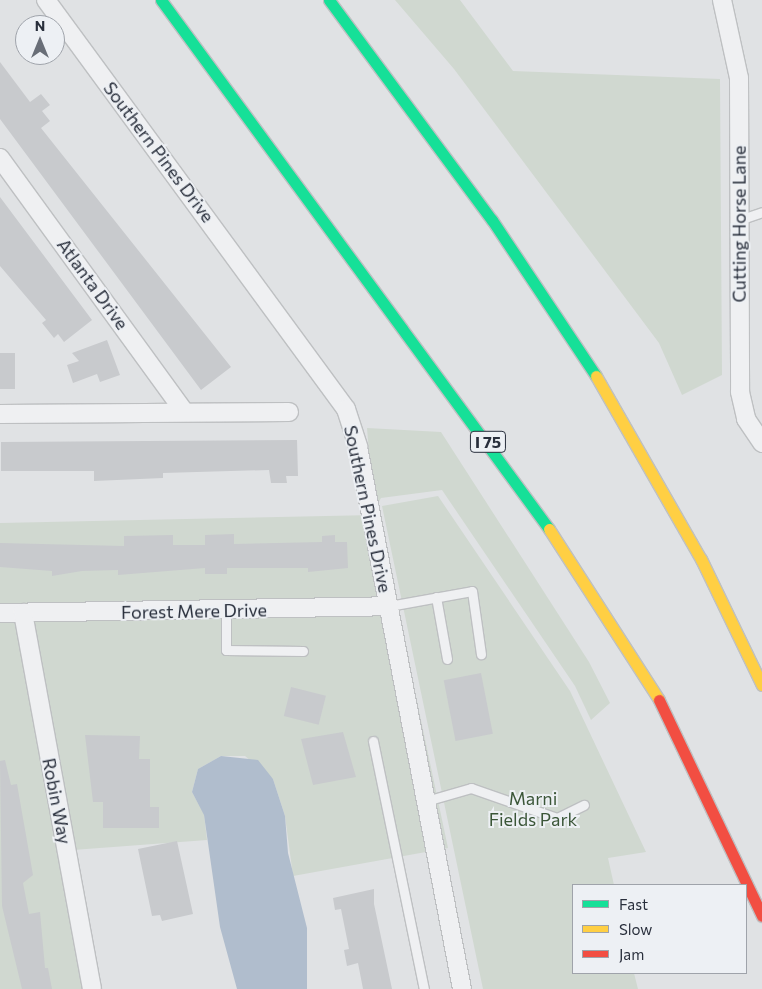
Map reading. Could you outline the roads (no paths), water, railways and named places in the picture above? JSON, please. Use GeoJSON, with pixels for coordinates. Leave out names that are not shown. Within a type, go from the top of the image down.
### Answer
{"type":"FeatureCollection","features":[{"type":"Feature","properties":{"kind":"highway","name":"I 75"},"geometry":{"type":"LineString","coordinates":[[161,0],[578,568],[669,718],[747,884]]}},
{"type":"Feature","properties":{"kind":"highway"},"geometry":{"type":"LineString","coordinates":[[329,0],[492,220],[612,401],[701,559],[762,685]]}},
{"type":"Feature","properties":{"kind":"highway","name":"I 75"},"geometry":{"type":"LineString","coordinates":[[747,884],[762,916]]}},
{"type":"Feature","properties":{"kind":"street","name":"Southern Pines Drive"},"geometry":{"type":"LineString","coordinates":[[46,0],[346,409],[358,447],[462,989]]}},
{"type":"Feature","properties":{"kind":"street","name":"Cutting Horse Lane"},"geometry":{"type":"LineString","coordinates":[[722,0],[738,78],[740,392],[746,420],[762,443]]}},
{"type":"Feature","properties":{"kind":"street","name":"Atlanta Drive"},"geometry":{"type":"LineString","coordinates":[[0,158],[184,411]]}},
{"type":"Feature","properties":{"kind":"street"},"geometry":{"type":"LineString","coordinates":[[0,414],[184,411],[289,412]]}},
{"type":"Feature","properties":{"kind":"street","name":"Forest Mere Drive"},"geometry":{"type":"LineString","coordinates":[[0,614],[226,611],[389,606]]}},
{"type":"Feature","properties":{"kind":"street","name":"Robin Way"},"geometry":{"type":"LineString","coordinates":[[23,613],[92,989]]}},
{"type":"Feature","properties":{"kind":"lane"},"geometry":{"type":"LineString","coordinates":[[739,220],[762,212]]}},
{"type":"Feature","properties":{"kind":"lane"},"geometry":{"type":"LineString","coordinates":[[389,606],[472,591],[481,654]]}},
{"type":"Feature","properties":{"kind":"lane"},"geometry":{"type":"LineString","coordinates":[[436,596],[447,659]]}},
{"type":"Feature","properties":{"kind":"lane"},"geometry":{"type":"LineString","coordinates":[[226,611],[226,650],[303,651]]}},
{"type":"Feature","properties":{"kind":"lane"},"geometry":{"type":"LineString","coordinates":[[373,741],[424,989]]}},
{"type":"Feature","properties":{"kind":"lane"},"geometry":{"type":"LineString","coordinates":[[426,801],[471,788],[557,818],[584,805]]}},
{"type":"Feature","properties":{"kind":"water"},"geometry":{"type":"Polygon","coordinates":[[[221,756],[258,760],[273,779],[285,816],[288,853],[307,928],[307,989],[237,989],[220,927],[204,815],[192,792],[198,769],[221,756]]]}},
{"type":"Feature","properties":{"kind":"park label","name":"Marni Fields Park"},"geometry":{"type":"Point","coordinates":[533,810]}}]}
